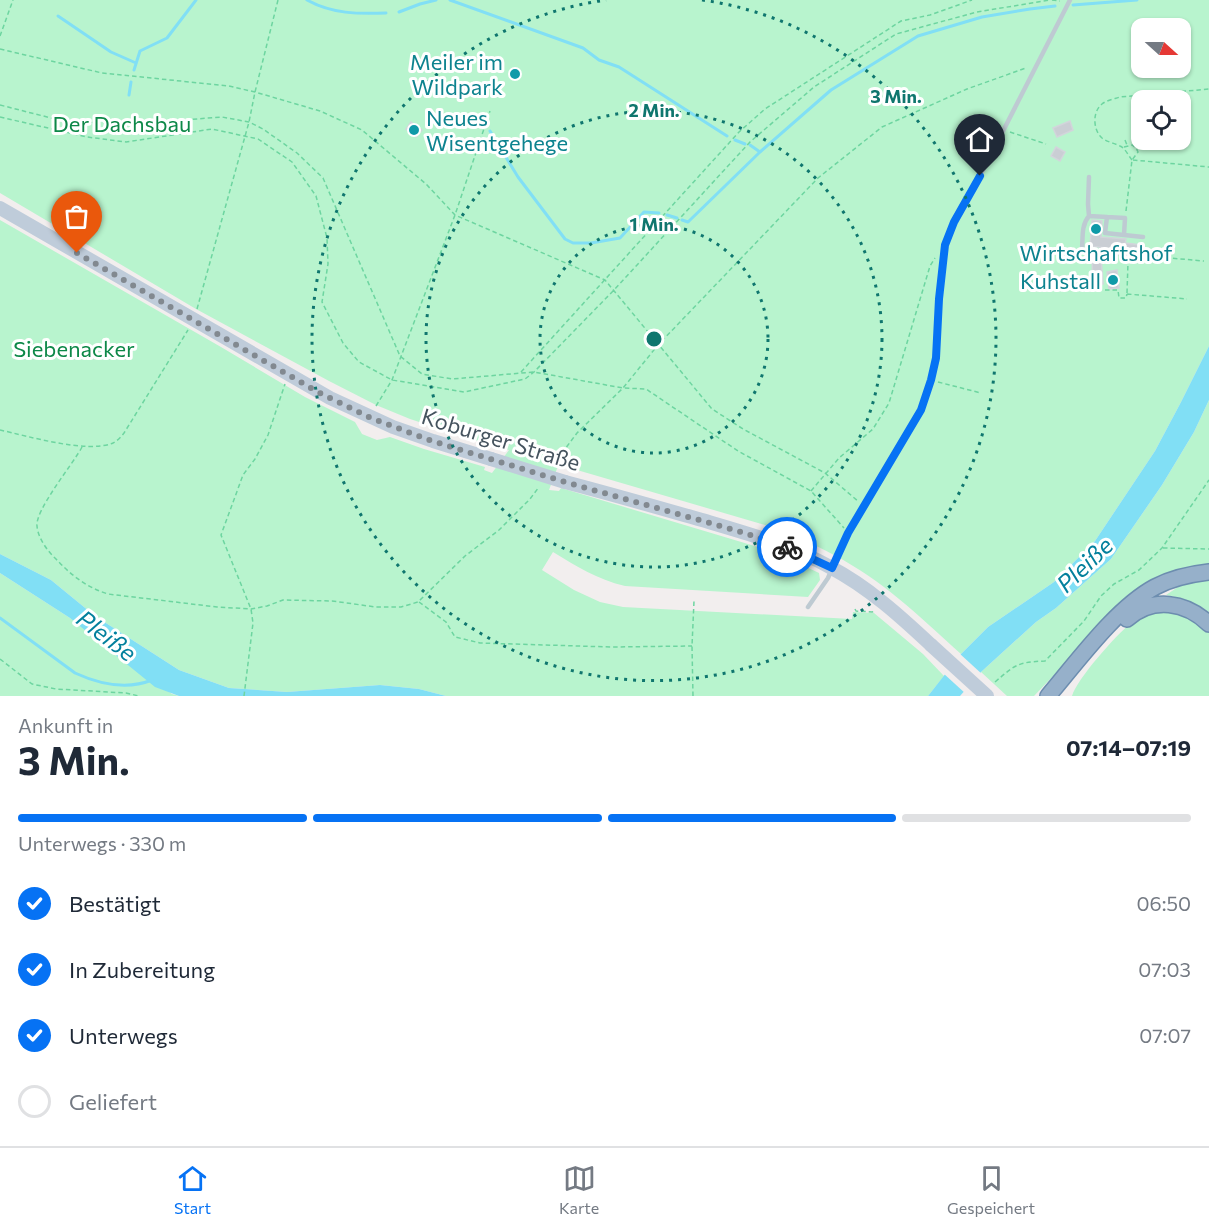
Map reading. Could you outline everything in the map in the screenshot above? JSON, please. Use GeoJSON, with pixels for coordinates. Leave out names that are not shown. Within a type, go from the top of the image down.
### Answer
{"type":"FeatureCollection","features":[{"type":"Feature","properties":{"kind":"highway"},"geometry":{"type":"LineString","coordinates":[[1058,696],[1108,626],[1142,596],[1168,581],[1209,572]]}},
{"type":"Feature","properties":{"kind":"highway"},"geometry":{"type":"LineString","coordinates":[[1058,696],[1122,623],[1134,613],[1148,606],[1175,605],[1189,609],[1209,624]]}},
{"type":"Feature","properties":{"kind":"main road","name":"Koburger Straße"},"geometry":{"type":"LineString","coordinates":[[0,208],[290,376],[371,418],[432,441],[565,482],[738,531],[789,548],[832,568],[887,605],[987,696]]}},
{"type":"Feature","properties":{"kind":"lane"},"geometry":{"type":"LineString","coordinates":[[808,607],[828,578],[848,533],[921,410],[936,358],[945,245],[954,222],[1070,0]]}},
{"type":"Feature","properties":{"kind":"lane"},"geometry":{"type":"LineString","coordinates":[[1089,177],[1089,216],[1083,228],[1082,250],[1149,256]]}},
{"type":"Feature","properties":{"kind":"lane"},"geometry":{"type":"LineString","coordinates":[[1089,216],[1125,218],[1124,235]]}},
{"type":"Feature","properties":{"kind":"lane"},"geometry":{"type":"LineString","coordinates":[[1107,217],[1105,233],[1143,237]]}},
{"type":"Feature","properties":{"kind":"path"},"geometry":{"type":"LineString","coordinates":[[0,36],[13,0]]}},
{"type":"Feature","properties":{"kind":"path"},"geometry":{"type":"LineString","coordinates":[[196,309],[249,122],[278,0]]}},
{"type":"Feature","properties":{"kind":"path"},"geometry":{"type":"LineString","coordinates":[[521,372],[739,132],[765,109],[901,21],[930,15],[972,0]]}},
{"type":"Feature","properties":{"kind":"path"},"geometry":{"type":"LineString","coordinates":[[0,117],[87,137],[126,142],[212,129],[258,139],[292,162],[316,196],[327,238],[328,264],[322,302],[343,343],[359,362],[392,380],[464,392],[525,379],[534,372],[614,290],[750,142],[814,87],[896,34],[977,12],[1051,0],[1060,2]]}},
{"type":"Feature","properties":{"kind":"path"},"geometry":{"type":"LineString","coordinates":[[0,49],[102,73],[229,86],[320,111],[363,130],[426,184],[455,215],[604,280],[712,409],[743,429],[825,473],[865,506]]}},
{"type":"Feature","properties":{"kind":"path"},"geometry":{"type":"LineString","coordinates":[[553,465],[577,434],[623,388],[658,345],[818,178],[882,127],[967,88],[1038,64]]}},
{"type":"Feature","properties":{"kind":"path"},"geometry":{"type":"LineString","coordinates":[[1209,89],[1108,100],[1101,104],[1095,119],[1096,130],[1101,137],[1123,148],[1132,160],[1209,167]]}},
{"type":"Feature","properties":{"kind":"path"},"geometry":{"type":"LineString","coordinates":[[0,105],[55,119],[119,125],[222,117],[249,122],[263,129],[297,153],[323,178],[400,356],[422,374],[452,379],[534,372],[623,388],[646,389],[738,451],[811,491],[848,533]]}},
{"type":"Feature","properties":{"kind":"path"},"geometry":{"type":"LineString","coordinates":[[371,418],[376,405],[392,380],[455,215],[490,111]]}},
{"type":"Feature","properties":{"kind":"path"},"geometry":{"type":"LineString","coordinates":[[1003,130],[1046,144]]}},
{"type":"Feature","properties":{"kind":"path"},"geometry":{"type":"LineString","coordinates":[[1125,140],[1127,146]]}},
{"type":"Feature","properties":{"kind":"path"},"geometry":{"type":"LineString","coordinates":[[1123,148],[1131,145]]}},
{"type":"Feature","properties":{"kind":"path"},"geometry":{"type":"LineString","coordinates":[[1125,218],[1132,160],[1137,150]]}},
{"type":"Feature","properties":{"kind":"path"},"geometry":{"type":"LineString","coordinates":[[811,491],[839,458],[873,429],[889,403],[930,266],[945,245]]}},
{"type":"Feature","properties":{"kind":"path"},"geometry":{"type":"LineString","coordinates":[[1105,290],[1118,290],[1119,298],[1126,298],[1129,255]]}},
{"type":"Feature","properties":{"kind":"path"},"geometry":{"type":"LineString","coordinates":[[1149,256],[1204,261]]}},
{"type":"Feature","properties":{"kind":"path"},"geometry":{"type":"LineString","coordinates":[[1127,294],[1187,299]]}},
{"type":"Feature","properties":{"kind":"path"},"geometry":{"type":"LineString","coordinates":[[0,430],[82,447],[115,442],[124,433],[188,329]]}},
{"type":"Feature","properties":{"kind":"path"},"geometry":{"type":"LineString","coordinates":[[244,696],[253,623],[251,609],[221,535],[243,475],[268,435],[290,376]]}},
{"type":"Feature","properties":{"kind":"path"},"geometry":{"type":"LineString","coordinates":[[931,380],[981,393]]}},
{"type":"Feature","properties":{"kind":"path"},"geometry":{"type":"LineString","coordinates":[[82,447],[42,509],[36,525],[49,553],[80,581],[108,594],[217,607],[251,609],[283,600],[332,601],[376,607],[401,607],[418,602],[465,556],[499,530],[530,499],[542,482]]}},
{"type":"Feature","properties":{"kind":"path"},"geometry":{"type":"LineString","coordinates":[[995,682],[1013,666],[1045,661],[1084,621],[1101,596],[1114,584],[1139,570],[1162,548],[1209,480]]}},
{"type":"Feature","properties":{"kind":"path"},"geometry":{"type":"LineString","coordinates":[[1162,548],[1209,549]]}},
{"type":"Feature","properties":{"kind":"path"},"geometry":{"type":"LineString","coordinates":[[693,696],[694,601]]}},
{"type":"Feature","properties":{"kind":"path"},"geometry":{"type":"LineString","coordinates":[[418,602],[446,622],[455,637],[480,643],[611,647],[692,646]]}},
{"type":"Feature","properties":{"kind":"path"},"geometry":{"type":"LineString","coordinates":[[855,609],[872,612],[887,605]]}},
{"type":"Feature","properties":{"kind":"path"},"geometry":{"type":"LineString","coordinates":[[0,659],[32,684],[56,689],[126,693],[139,696]]}},
{"type":"Feature","properties":{"kind":"green space"},"geometry":{"type":"Polygon","coordinates":[[[0,0],[1209,0],[1209,346],[1155,451],[1095,541],[1054,582],[988,627],[961,654],[915,612],[868,575],[818,547],[765,525],[577,470],[561,458],[549,490],[559,491],[561,488],[758,547],[819,573],[820,580],[808,597],[625,586],[579,568],[553,552],[542,570],[574,590],[600,602],[623,607],[852,619],[853,612],[874,613],[923,654],[944,676],[928,696],[446,696],[419,689],[380,685],[287,692],[229,688],[179,670],[95,616],[51,580],[0,554],[0,220],[305,397],[355,422],[362,434],[377,440],[390,437],[485,467],[484,470],[492,473],[509,450],[410,419],[376,405],[196,309],[0,193],[0,0]]]}},
{"type":"Feature","properties":{"kind":"green space"},"geometry":{"type":"Polygon","coordinates":[[[1209,400],[1209,567],[1117,609],[1034,696],[1007,696],[981,672],[1111,559],[1162,485],[1194,432],[1209,400]]]}},
{"type":"Feature","properties":{"kind":"green space"},"geometry":{"type":"Polygon","coordinates":[[[0,573],[70,618],[172,694],[179,696],[0,696],[0,573]]]}},
{"type":"Feature","properties":{"kind":"green space"},"geometry":{"type":"Polygon","coordinates":[[[1209,577],[1209,612],[1189,601],[1166,595],[1187,581],[1209,577]]]}},
{"type":"Feature","properties":{"kind":"green space"},"geometry":{"type":"Polygon","coordinates":[[[1156,610],[1189,615],[1209,631],[1209,696],[1072,696],[1089,669],[1116,637],[1131,623],[1156,610]]]}},
{"type":"Feature","properties":{"kind":"water","name":"Pleiße"},"geometry":{"type":"Polygon","coordinates":[[[1209,346],[1209,400],[1194,432],[1162,485],[1111,559],[1056,608],[1036,622],[981,672],[960,696],[928,696],[961,654],[988,627],[1054,582],[1095,541],[1155,451],[1209,346]]]}},
{"type":"Feature","properties":{"kind":"water","name":"Pleiße"},"geometry":{"type":"Polygon","coordinates":[[[0,554],[51,580],[95,616],[179,670],[229,688],[287,692],[380,685],[419,689],[446,696],[179,696],[155,687],[70,618],[0,573],[0,554]]]}},
{"type":"Feature","properties":{"kind":"pier"},"geometry":{"type":"Polygon","coordinates":[[[959,653],[983,675],[966,694],[943,673],[959,653]]]}},
{"type":"Feature","properties":{"kind":"building"},"geometry":{"type":"Polygon","coordinates":[[[1070,121],[1073,130],[1057,137],[1053,128],[1070,121]]]}},
{"type":"Feature","properties":{"kind":"building","name":"Neues Wisentgehege"},"geometry":{"type":"Polygon","coordinates":[[[411,122],[422,130],[416,137],[406,129],[411,122]]]}},
{"type":"Feature","properties":{"kind":"building"},"geometry":{"type":"Polygon","coordinates":[[[1056,147],[1065,152],[1060,161],[1051,156],[1056,147]]]}},
{"type":"Feature","properties":{"kind":"building","name":"Wirtschaftshof"},"geometry":{"type":"Polygon","coordinates":[[[1092,220],[1102,221],[1101,237],[1126,239],[1124,250],[1090,246],[1092,220]]]}},
{"type":"Feature","properties":{"kind":"building"},"geometry":{"type":"Polygon","coordinates":[[[1125,243],[1141,245],[1141,251],[1124,250],[1125,243]]]}},
{"type":"Feature","properties":{"kind":"building"},"geometry":{"type":"Polygon","coordinates":[[[1101,257],[1103,284],[1093,284],[1092,258],[1101,257]]]}},
{"type":"Feature","properties":{"kind":"building","name":"Kuhstall"},"geometry":{"type":"Polygon","coordinates":[[[1117,270],[1119,288],[1109,289],[1107,272],[1117,270]]]}},
{"type":"Feature","properties":{"kind":"waterway"},"geometry":{"type":"LineString","coordinates":[[134,70],[140,51],[167,38],[196,0]]}},
{"type":"Feature","properties":{"kind":"waterway"},"geometry":{"type":"LineString","coordinates":[[307,0],[336,11],[386,13]]}},
{"type":"Feature","properties":{"kind":"waterway"},"geometry":{"type":"LineString","coordinates":[[399,12],[436,0]]}},
{"type":"Feature","properties":{"kind":"waterway"},"geometry":{"type":"LineString","coordinates":[[450,0],[583,48],[599,60],[619,67],[727,136]]}},
{"type":"Feature","properties":{"kind":"waterway"},"geometry":{"type":"LineString","coordinates":[[1073,5],[1137,0]]}},
{"type":"Feature","properties":{"kind":"waterway"},"geometry":{"type":"LineString","coordinates":[[682,220],[688,222],[760,152],[831,90],[918,36],[982,17],[1055,6]]}},
{"type":"Feature","properties":{"kind":"waterway"},"geometry":{"type":"LineString","coordinates":[[58,16],[111,52],[136,63]]}},
{"type":"Feature","properties":{"kind":"waterway"},"geometry":{"type":"LineString","coordinates":[[129,95],[131,82]]}},
{"type":"Feature","properties":{"kind":"waterway"},"geometry":{"type":"LineString","coordinates":[[490,131],[518,177],[565,239],[573,243],[591,243],[620,238],[644,212],[659,213]]}},
{"type":"Feature","properties":{"kind":"waterway"},"geometry":{"type":"LineString","coordinates":[[735,140],[745,144]]}},
{"type":"Feature","properties":{"kind":"waterway"},"geometry":{"type":"LineString","coordinates":[[750,145],[760,152]]}},
{"type":"Feature","properties":{"kind":"waterway"},"geometry":{"type":"LineString","coordinates":[[667,215],[677,218]]}},
{"type":"Feature","properties":{"kind":"waterway"},"geometry":{"type":"LineString","coordinates":[[0,618],[75,673],[84,677],[103,683],[123,685],[152,680]]}},
{"type":"Feature","properties":{"kind":"way so far"},"geometry":{"type":"LineString","coordinates":[[77,253],[318,392],[371,418],[432,441],[787,547]]}},
{"type":"Feature","properties":{"kind":"place","name":"Meiler im Wildpark"},"geometry":{"type":"Point","coordinates":[515,74]}},
{"type":"Feature","properties":{"kind":"place","name":"Neues Wisentgehege"},"geometry":{"type":"Point","coordinates":[414,130]}},
{"type":"Feature","properties":{"kind":"place","name":"Wirtschaftshof"},"geometry":{"type":"Point","coordinates":[1096,229]}},
{"type":"Feature","properties":{"kind":"place","name":"Kuhstall"},"geometry":{"type":"Point","coordinates":[1113,280]}},
{"type":"Feature","properties":{"kind":"route"},"geometry":{"type":"LineString","coordinates":[[787,547],[832,568],[848,533],[921,410],[936,358],[945,245],[954,222],[980,176]]}},
{"type":"Feature","properties":{"kind":"park label","name":"Der Dachsbau"},"geometry":{"type":"Point","coordinates":[122,123]}},
{"type":"Feature","properties":{"kind":"park label","name":"Siebenacker"},"geometry":{"type":"Point","coordinates":[74,348]}}]}
